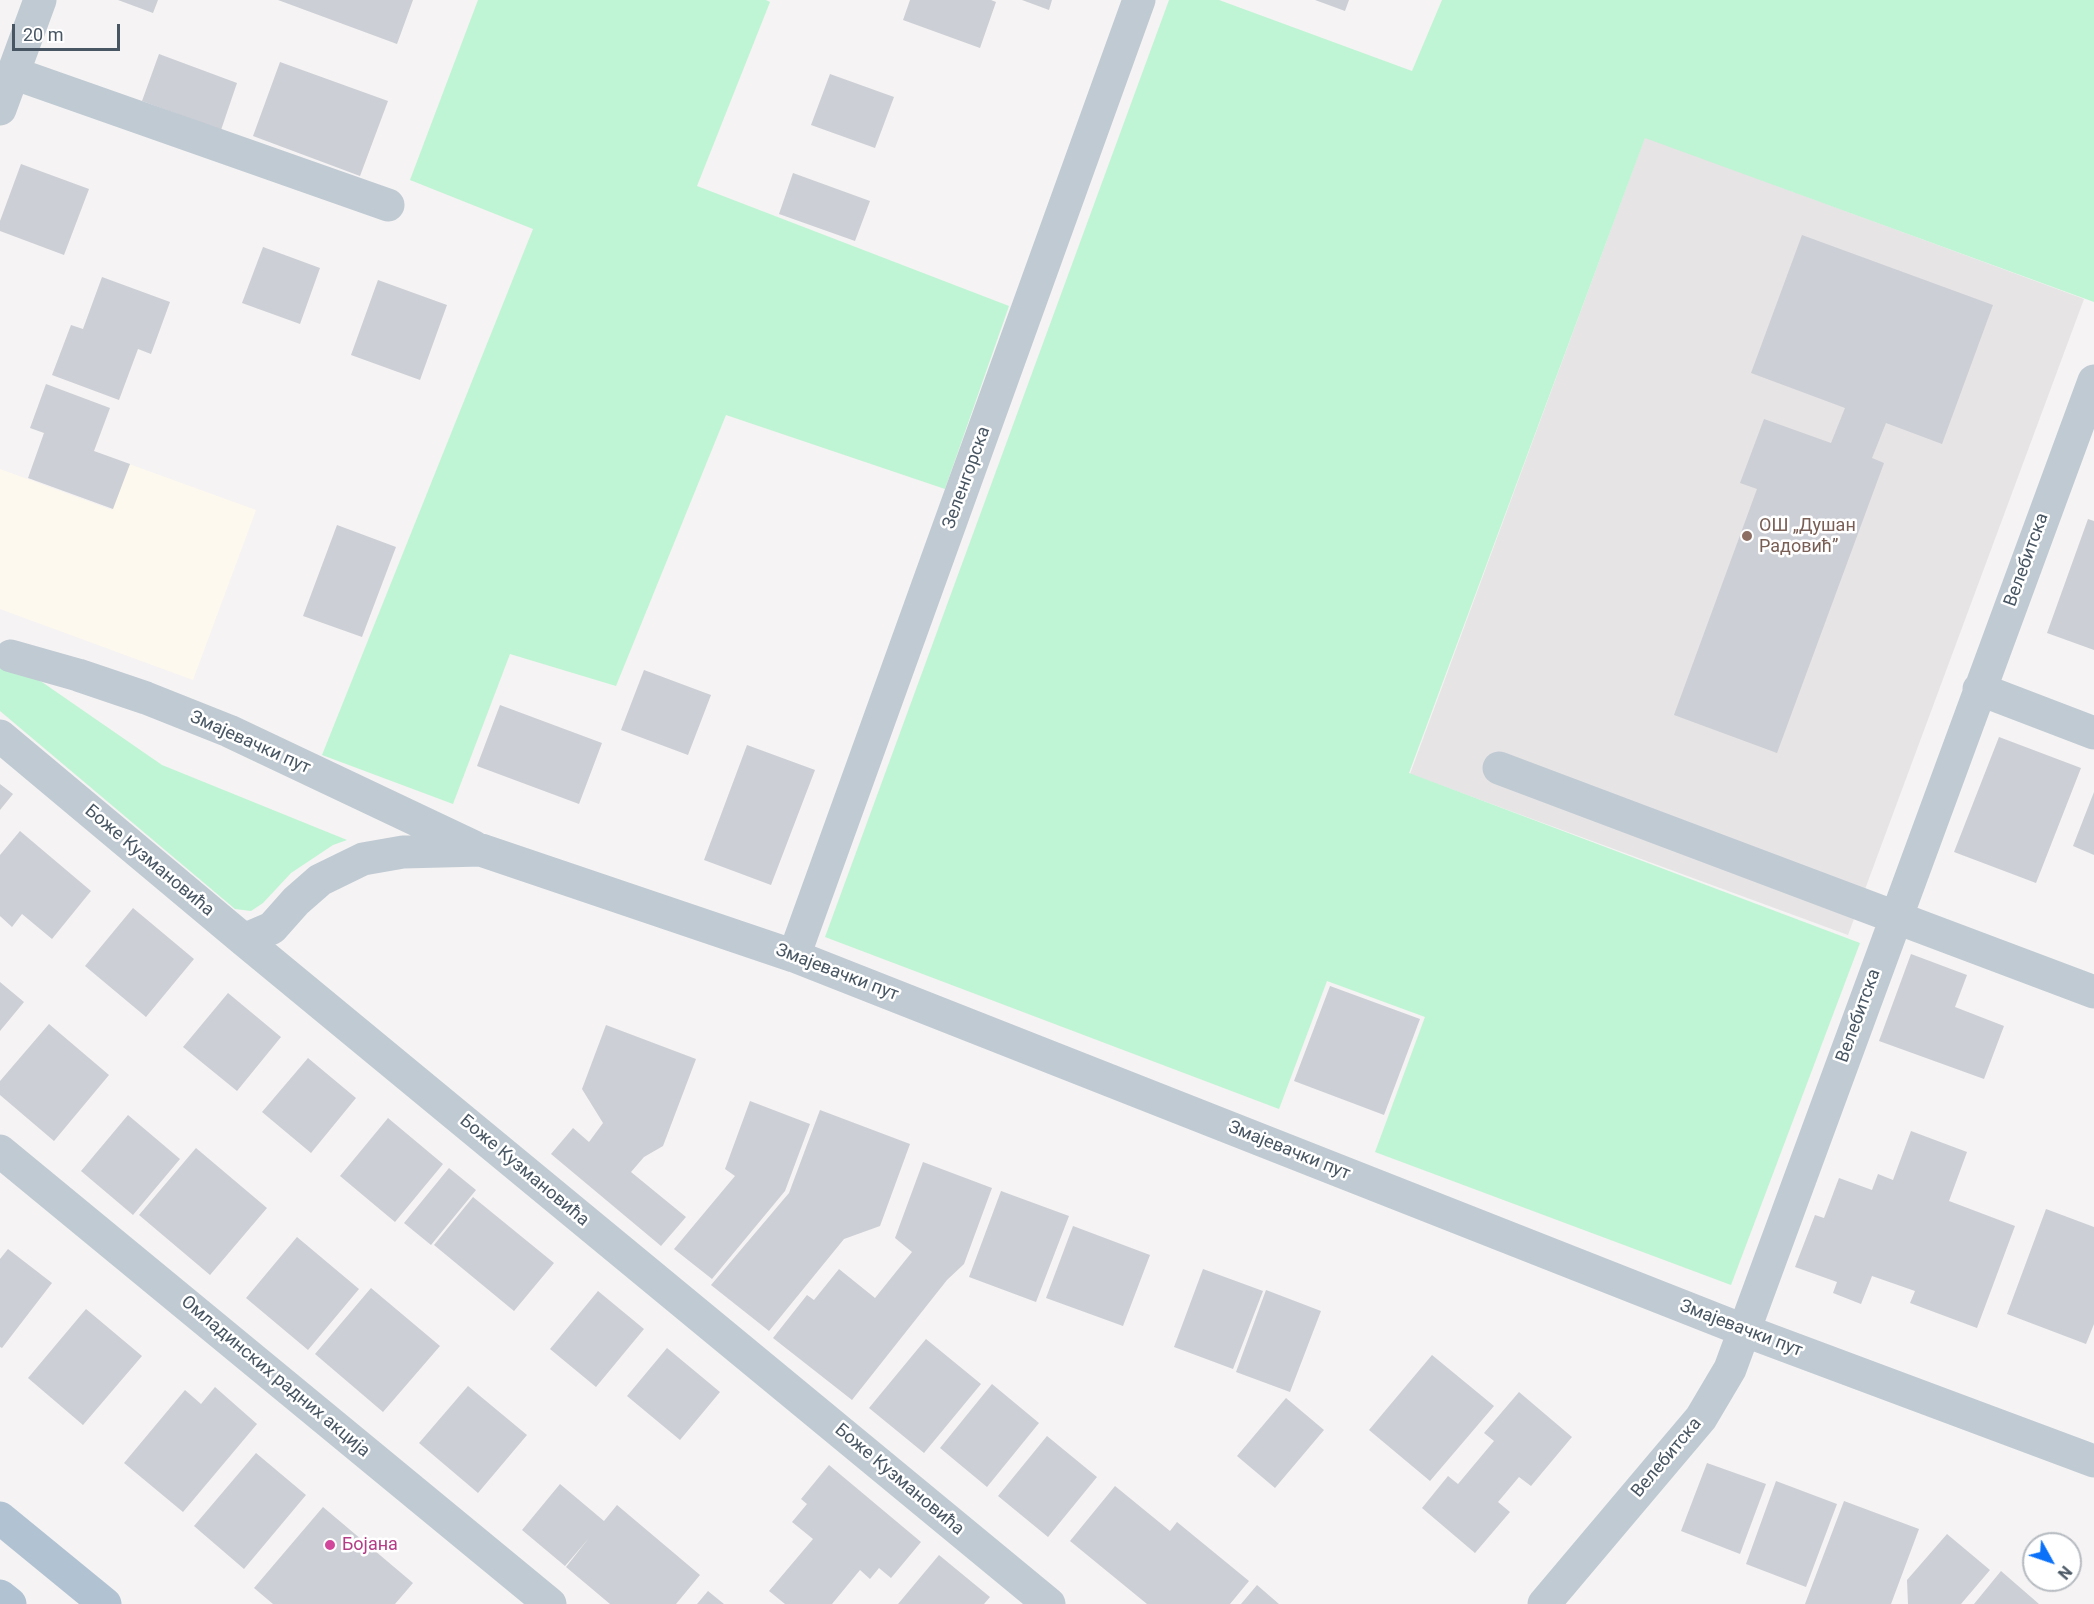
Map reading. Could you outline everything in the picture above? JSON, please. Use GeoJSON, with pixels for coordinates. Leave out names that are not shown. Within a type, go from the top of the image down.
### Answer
{"type":"FeatureCollection","features":[{"type":"Feature","properties":{"kind":"main road"},"geometry":{"type":"LineString","coordinates":[[0,1518],[105,1604]]}},
{"type":"Feature","properties":{"kind":"main road"},"geometry":{"type":"LineString","coordinates":[[0,1596],[10,1604]]}},
{"type":"Feature","properties":{"kind":"street"},"geometry":{"type":"LineString","coordinates":[[0,109],[40,0]]}},
{"type":"Feature","properties":{"kind":"street","name":"Зеленгорска"},"geometry":{"type":"LineString","coordinates":[[794,956],[1139,0]]}},
{"type":"Feature","properties":{"kind":"street"},"geometry":{"type":"LineString","coordinates":[[13,73],[388,205]]}},
{"type":"Feature","properties":{"kind":"street","name":"Велебитска"},"geometry":{"type":"LineString","coordinates":[[1544,1604],[1701,1418],[1730,1369],[2094,381]]}},
{"type":"Feature","properties":{"kind":"street","name":"Змајевачки пут"},"geometry":{"type":"LineString","coordinates":[[11,656],[146,698],[229,731],[481,850],[794,956],[1743,1330],[2094,1461]]}},
{"type":"Feature","properties":{"kind":"street"},"geometry":{"type":"LineString","coordinates":[[1979,689],[2094,733]]}},
{"type":"Feature","properties":{"kind":"street","name":"Боже Кузмановића"},"geometry":{"type":"LineString","coordinates":[[0,736],[1049,1604]]}},
{"type":"Feature","properties":{"kind":"street"},"geometry":{"type":"LineString","coordinates":[[1499,768],[2094,992]]}},
{"type":"Feature","properties":{"kind":"street","name":"Змајевачки пут"},"geometry":{"type":"LineString","coordinates":[[244,940],[272,928],[296,901],[320,880],[363,859],[403,852],[481,850]]}},
{"type":"Feature","properties":{"kind":"street","name":"Омладинских радних акција"},"geometry":{"type":"LineString","coordinates":[[0,1151],[550,1604]]}},
{"type":"Feature","properties":{"kind":"shaded area","name":"ОШ „Душан Радовић”"},"geometry":{"type":"Polygon","coordinates":[[[1645,137],[2084,299],[1848,935],[1410,774],[1645,137]]]}},
{"type":"Feature","properties":{"kind":"shaded area"},"geometry":{"type":"Polygon","coordinates":[[[129,464],[256,510],[193,680],[0,609],[0,469],[112,510],[129,464]]]}},
{"type":"Feature","properties":{"kind":"green space"},"geometry":{"type":"Polygon","coordinates":[[[478,0],[766,0],[770,2],[697,186],[1009,306],[945,489],[726,415],[616,686],[510,654],[453,804],[322,755],[533,229],[410,180],[478,0]]]}},
{"type":"Feature","properties":{"kind":"green space"},"geometry":{"type":"Polygon","coordinates":[[[1169,0],[1219,0],[1412,71],[1442,0],[2094,0],[2094,302],[1645,138],[1409,773],[1860,943],[1731,1285],[1375,1152],[1425,1017],[1327,981],[1279,1109],[825,937],[1169,0]]]}},
{"type":"Feature","properties":{"kind":"green space"},"geometry":{"type":"Polygon","coordinates":[[[0,653],[162,765],[347,840],[333,845],[291,873],[263,903],[251,911],[235,909],[0,711],[0,653]]]}},
{"type":"Feature","properties":{"kind":"building"},"geometry":{"type":"Polygon","coordinates":[[[118,0],[158,0],[153,13],[118,0]]]}},
{"type":"Feature","properties":{"kind":"building"},"geometry":{"type":"Polygon","coordinates":[[[278,0],[413,0],[397,44],[278,0]]]}},
{"type":"Feature","properties":{"kind":"building"},"geometry":{"type":"Polygon","coordinates":[[[910,0],[991,0],[996,2],[980,48],[903,20],[910,0]]]}},
{"type":"Feature","properties":{"kind":"building"},"geometry":{"type":"Polygon","coordinates":[[[1022,0],[1052,0],[1049,10],[1022,0]]]}},
{"type":"Feature","properties":{"kind":"building"},"geometry":{"type":"Polygon","coordinates":[[[1315,0],[1349,0],[1345,11],[1315,0]]]}},
{"type":"Feature","properties":{"kind":"building"},"geometry":{"type":"Polygon","coordinates":[[[159,54],[237,83],[221,130],[142,101],[159,54]]]}},
{"type":"Feature","properties":{"kind":"building"},"geometry":{"type":"Polygon","coordinates":[[[280,62],[388,101],[360,176],[253,136],[280,62]]]}},
{"type":"Feature","properties":{"kind":"building"},"geometry":{"type":"Polygon","coordinates":[[[830,74],[894,97],[875,148],[811,125],[830,74]]]}},
{"type":"Feature","properties":{"kind":"building"},"geometry":{"type":"Polygon","coordinates":[[[21,164],[89,189],[64,255],[0,231],[0,221],[21,164]]]}},
{"type":"Feature","properties":{"kind":"building"},"geometry":{"type":"Polygon","coordinates":[[[793,173],[870,201],[855,241],[779,214],[793,173]]]}},
{"type":"Feature","properties":{"kind":"building"},"geometry":{"type":"Polygon","coordinates":[[[1802,235],[1993,305],[1942,444],[1886,423],[1872,458],[1884,463],[1777,753],[1674,715],[1757,489],[1740,483],[1764,419],[1831,443],[1845,408],[1751,373],[1802,235]]]}},
{"type":"Feature","properties":{"kind":"building"},"geometry":{"type":"Polygon","coordinates":[[[263,247],[320,268],[300,324],[242,303],[263,247]]]}},
{"type":"Feature","properties":{"kind":"building"},"geometry":{"type":"Polygon","coordinates":[[[102,277],[170,302],[151,354],[138,349],[119,400],[52,375],[71,325],[83,329],[102,277]]]}},
{"type":"Feature","properties":{"kind":"building"},"geometry":{"type":"Polygon","coordinates":[[[378,280],[447,305],[420,380],[351,355],[378,280]]]}},
{"type":"Feature","properties":{"kind":"building"},"geometry":{"type":"Polygon","coordinates":[[[46,384],[110,408],[94,451],[130,464],[113,509],[28,478],[44,433],[30,428],[46,384]]]}},
{"type":"Feature","properties":{"kind":"building"},"geometry":{"type":"Polygon","coordinates":[[[2088,519],[2094,521],[2094,650],[2047,633],[2088,519]]]}},
{"type":"Feature","properties":{"kind":"building"},"geometry":{"type":"Polygon","coordinates":[[[337,525],[396,547],[362,637],[303,616],[337,525]]]}},
{"type":"Feature","properties":{"kind":"building"},"geometry":{"type":"Polygon","coordinates":[[[644,670],[711,695],[688,755],[621,730],[644,670]]]}},
{"type":"Feature","properties":{"kind":"building"},"geometry":{"type":"Polygon","coordinates":[[[500,705],[602,743],[579,804],[477,766],[500,705]]]}},
{"type":"Feature","properties":{"kind":"building"},"geometry":{"type":"Polygon","coordinates":[[[1999,737],[2081,768],[2036,883],[1954,852],[1999,737]]]}},
{"type":"Feature","properties":{"kind":"building"},"geometry":{"type":"Polygon","coordinates":[[[747,745],[815,770],[771,885],[704,860],[747,745]]]}},
{"type":"Feature","properties":{"kind":"building"},"geometry":{"type":"Polygon","coordinates":[[[0,784],[13,794],[0,810],[0,784]]]}},
{"type":"Feature","properties":{"kind":"building"},"geometry":{"type":"Polygon","coordinates":[[[2094,792],[2094,855],[2073,846],[2094,792]]]}},
{"type":"Feature","properties":{"kind":"building"},"geometry":{"type":"Polygon","coordinates":[[[20,831],[91,891],[52,939],[22,914],[12,927],[0,916],[0,855],[20,831]]]}},
{"type":"Feature","properties":{"kind":"building"},"geometry":{"type":"Polygon","coordinates":[[[133,908],[194,959],[146,1017],[85,966],[133,908]]]}},
{"type":"Feature","properties":{"kind":"building"},"geometry":{"type":"Polygon","coordinates":[[[1911,954],[1967,975],[1955,1007],[2004,1026],[1984,1079],[1879,1041],[1911,954]]]}},
{"type":"Feature","properties":{"kind":"building"},"geometry":{"type":"Polygon","coordinates":[[[0,982],[24,1002],[0,1031],[0,982]]]}},
{"type":"Feature","properties":{"kind":"building"},"geometry":{"type":"Polygon","coordinates":[[[1330,986],[1420,1019],[1384,1115],[1294,1081],[1330,986]]]}},
{"type":"Feature","properties":{"kind":"building"},"geometry":{"type":"Polygon","coordinates":[[[228,993],[281,1037],[237,1091],[183,1047],[228,993]]]}},
{"type":"Feature","properties":{"kind":"building"},"geometry":{"type":"Polygon","coordinates":[[[49,1024],[109,1075],[54,1141],[0,1095],[0,1081],[49,1024]]]}},
{"type":"Feature","properties":{"kind":"building"},"geometry":{"type":"Polygon","coordinates":[[[606,1025],[696,1059],[663,1146],[644,1157],[631,1172],[686,1217],[661,1246],[551,1154],[573,1128],[589,1142],[603,1123],[582,1089],[606,1025]]]}},
{"type":"Feature","properties":{"kind":"building"},"geometry":{"type":"Polygon","coordinates":[[[308,1058],[356,1098],[311,1153],[262,1112],[308,1058]]]}},
{"type":"Feature","properties":{"kind":"building"},"geometry":{"type":"Polygon","coordinates":[[[750,1101],[810,1124],[785,1191],[712,1279],[674,1249],[735,1176],[725,1169],[750,1101]]]}},
{"type":"Feature","properties":{"kind":"building"},"geometry":{"type":"Polygon","coordinates":[[[820,1110],[910,1144],[880,1226],[844,1239],[769,1331],[711,1285],[789,1193],[820,1110]]]}},
{"type":"Feature","properties":{"kind":"building"},"geometry":{"type":"Polygon","coordinates":[[[128,1115],[180,1159],[133,1215],[81,1171],[128,1115]]]}},
{"type":"Feature","properties":{"kind":"building"},"geometry":{"type":"Polygon","coordinates":[[[388,1118],[443,1164],[395,1222],[340,1176],[388,1118]]]}},
{"type":"Feature","properties":{"kind":"building"},"geometry":{"type":"Polygon","coordinates":[[[1911,1131],[1967,1152],[1949,1201],[2015,1226],[1977,1328],[1910,1303],[1915,1291],[1872,1276],[1861,1304],[1833,1293],[1837,1282],[1795,1267],[1815,1215],[1824,1218],[1839,1178],[1872,1190],[1878,1174],[1893,1180],[1911,1131]]]}},
{"type":"Feature","properties":{"kind":"building"},"geometry":{"type":"Polygon","coordinates":[[[196,1148],[267,1208],[210,1275],[139,1215],[196,1148]]]}},
{"type":"Feature","properties":{"kind":"building"},"geometry":{"type":"Polygon","coordinates":[[[923,1162],[992,1188],[964,1264],[947,1280],[852,1400],[773,1338],[807,1295],[814,1300],[839,1269],[875,1298],[912,1252],[895,1238],[923,1162]]]}},
{"type":"Feature","properties":{"kind":"building"},"geometry":{"type":"Polygon","coordinates":[[[449,1168],[476,1190],[431,1245],[404,1223],[449,1168]]]}},
{"type":"Feature","properties":{"kind":"building"},"geometry":{"type":"Polygon","coordinates":[[[1001,1191],[1069,1216],[1036,1302],[969,1277],[1001,1191]]]}},
{"type":"Feature","properties":{"kind":"building"},"geometry":{"type":"Polygon","coordinates":[[[473,1197],[554,1263],[514,1311],[434,1245],[473,1197]]]}},
{"type":"Feature","properties":{"kind":"building"},"geometry":{"type":"Polygon","coordinates":[[[2046,1209],[2094,1227],[2094,1324],[2086,1344],[2007,1314],[2046,1209]]]}},
{"type":"Feature","properties":{"kind":"building"},"geometry":{"type":"Polygon","coordinates":[[[1073,1226],[1150,1255],[1123,1326],[1046,1298],[1073,1226]]]}},
{"type":"Feature","properties":{"kind":"building"},"geometry":{"type":"Polygon","coordinates":[[[297,1237],[359,1289],[308,1350],[246,1298],[297,1237]]]}},
{"type":"Feature","properties":{"kind":"building"},"geometry":{"type":"Polygon","coordinates":[[[8,1249],[52,1283],[2,1348],[0,1347],[0,1259],[8,1249]]]}},
{"type":"Feature","properties":{"kind":"building"},"geometry":{"type":"Polygon","coordinates":[[[1203,1269],[1263,1291],[1233,1369],[1174,1347],[1203,1269]]]}},
{"type":"Feature","properties":{"kind":"building"},"geometry":{"type":"Polygon","coordinates":[[[371,1288],[440,1346],[383,1412],[315,1354],[371,1288]]]}},
{"type":"Feature","properties":{"kind":"building"},"geometry":{"type":"Polygon","coordinates":[[[1266,1290],[1321,1311],[1290,1392],[1236,1372],[1266,1290]]]}},
{"type":"Feature","properties":{"kind":"building"},"geometry":{"type":"Polygon","coordinates":[[[598,1291],[644,1329],[596,1387],[550,1349],[598,1291]]]}},
{"type":"Feature","properties":{"kind":"building"},"geometry":{"type":"Polygon","coordinates":[[[86,1309],[142,1356],[83,1425],[28,1378],[86,1309]]]}},
{"type":"Feature","properties":{"kind":"building"},"geometry":{"type":"Polygon","coordinates":[[[926,1339],[981,1384],[924,1453],[869,1408],[926,1339]]]}},
{"type":"Feature","properties":{"kind":"building"},"geometry":{"type":"Polygon","coordinates":[[[667,1348],[720,1392],[680,1440],[627,1396],[667,1348]]]}},
{"type":"Feature","properties":{"kind":"building"},"geometry":{"type":"Polygon","coordinates":[[[1432,1355],[1494,1406],[1430,1481],[1369,1430],[1432,1355]]]}},
{"type":"Feature","properties":{"kind":"building"},"geometry":{"type":"Polygon","coordinates":[[[992,1384],[1039,1423],[987,1487],[940,1448],[992,1384]]]}},
{"type":"Feature","properties":{"kind":"building"},"geometry":{"type":"Polygon","coordinates":[[[468,1386],[527,1435],[478,1493],[419,1443],[468,1386]]]}},
{"type":"Feature","properties":{"kind":"building"},"geometry":{"type":"Polygon","coordinates":[[[215,1387],[257,1424],[183,1512],[124,1463],[185,1390],[201,1404],[215,1387]]]}},
{"type":"Feature","properties":{"kind":"building"},"geometry":{"type":"Polygon","coordinates":[[[1519,1392],[1572,1437],[1531,1486],[1519,1477],[1498,1502],[1510,1512],[1475,1553],[1422,1508],[1448,1476],[1458,1484],[1494,1441],[1484,1433],[1519,1392]]]}},
{"type":"Feature","properties":{"kind":"building"},"geometry":{"type":"Polygon","coordinates":[[[1286,1398],[1324,1430],[1275,1488],[1237,1456],[1286,1398]]]}},
{"type":"Feature","properties":{"kind":"building"},"geometry":{"type":"Polygon","coordinates":[[[1047,1436],[1097,1477],[1048,1537],[998,1496],[1047,1436]]]}},
{"type":"Feature","properties":{"kind":"building"},"geometry":{"type":"Polygon","coordinates":[[[256,1453],[306,1495],[244,1569],[194,1526],[256,1453]]]}},
{"type":"Feature","properties":{"kind":"building"},"geometry":{"type":"Polygon","coordinates":[[[1707,1463],[1766,1484],[1740,1554],[1681,1531],[1707,1463]]]}},
{"type":"Feature","properties":{"kind":"building"},"geometry":{"type":"Polygon","coordinates":[[[829,1465],[921,1542],[891,1578],[879,1568],[870,1579],[860,1570],[832,1604],[785,1604],[769,1591],[813,1539],[792,1522],[807,1504],[801,1499],[829,1465]]]}},
{"type":"Feature","properties":{"kind":"building"},"geometry":{"type":"Polygon","coordinates":[[[1776,1481],[1837,1504],[1806,1587],[1746,1564],[1776,1481]]]}},
{"type":"Feature","properties":{"kind":"building"},"geometry":{"type":"Polygon","coordinates":[[[560,1484],[604,1521],[617,1505],[700,1575],[676,1604],[610,1604],[566,1567],[589,1538],[565,1566],[522,1530],[560,1484]]]}},
{"type":"Feature","properties":{"kind":"building"},"geometry":{"type":"Polygon","coordinates":[[[1115,1486],[1170,1531],[1177,1522],[1249,1581],[1230,1604],[1147,1604],[1070,1541],[1115,1486]]]}},
{"type":"Feature","properties":{"kind":"building"},"geometry":{"type":"Polygon","coordinates":[[[1844,1501],[1919,1529],[1891,1604],[1805,1604],[1844,1501]]]}},
{"type":"Feature","properties":{"kind":"building","name":"Бојана"},"geometry":{"type":"Polygon","coordinates":[[[323,1507],[413,1583],[395,1604],[273,1604],[254,1588],[323,1507]]]}},
{"type":"Feature","properties":{"kind":"building"},"geometry":{"type":"Polygon","coordinates":[[[1947,1534],[1990,1570],[1961,1604],[1908,1604],[1907,1580],[1947,1534]]]}},
{"type":"Feature","properties":{"kind":"building"},"geometry":{"type":"Polygon","coordinates":[[[939,1555],[990,1597],[984,1604],[898,1604],[939,1555]]]}},
{"type":"Feature","properties":{"kind":"building"},"geometry":{"type":"Polygon","coordinates":[[[2001,1571],[2022,1589],[2022,1592],[2025,1592],[2039,1604],[1974,1604],[2001,1571]]]}},
{"type":"Feature","properties":{"kind":"building"},"geometry":{"type":"Polygon","coordinates":[[[1257,1585],[1279,1604],[1241,1604],[1257,1585]]]}},
{"type":"Feature","properties":{"kind":"building"},"geometry":{"type":"Polygon","coordinates":[[[708,1591],[724,1604],[697,1604],[708,1591]]]}},
{"type":"Feature","properties":{"kind":"place","name":"ОШ „Душан Радовић”"},"geometry":{"type":"Point","coordinates":[1747,536]}},
{"type":"Feature","properties":{"kind":"place","name":"Бојана"},"geometry":{"type":"Point","coordinates":[330,1545]}}]}
